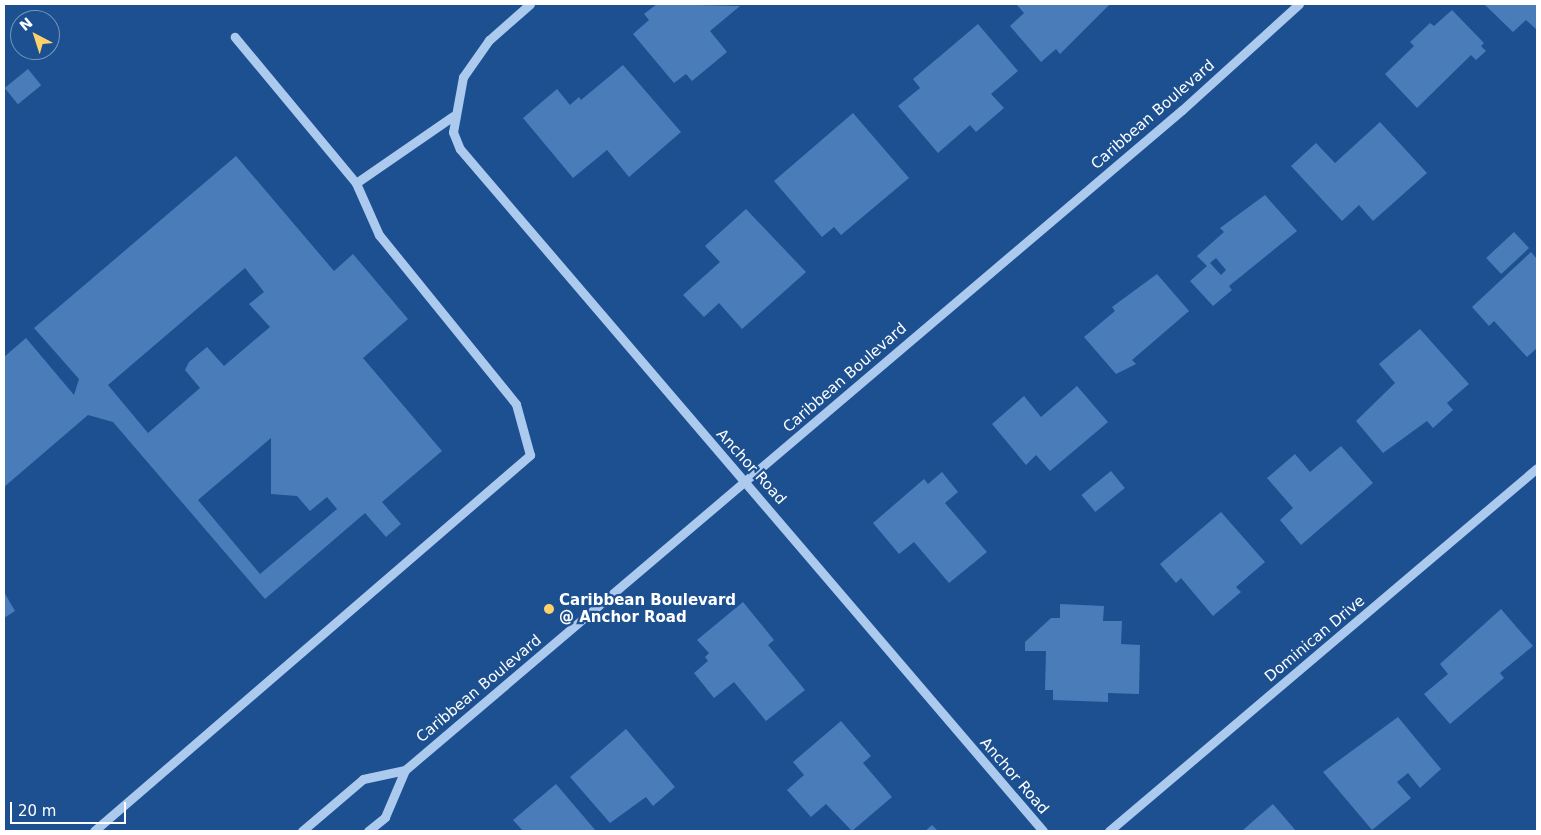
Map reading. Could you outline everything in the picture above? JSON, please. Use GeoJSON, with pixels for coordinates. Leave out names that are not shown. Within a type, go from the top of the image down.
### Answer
{"type":"FeatureCollection","features":[{"type":"Feature","properties":{"kind":"street"},"geometry":{"type":"LineString","coordinates":[[356,182],[453,116],[463,77],[475,56],[530,4]]}},
{"type":"Feature","properties":{"kind":"street","name":"Caribbean Boulevard"},"geometry":{"type":"LineString","coordinates":[[368,831],[384,818],[405,770],[1182,110],[1299,4]]}},
{"type":"Feature","properties":{"kind":"street"},"geometry":{"type":"LineString","coordinates":[[94,831],[530,455],[516,404],[379,235],[356,182],[235,37]]}},
{"type":"Feature","properties":{"kind":"street","name":"Anchor Road"},"geometry":{"type":"LineString","coordinates":[[453,116],[453,132],[469,161],[746,482],[1043,831]]}},
{"type":"Feature","properties":{"kind":"street","name":"Dominican Drive"},"geometry":{"type":"LineString","coordinates":[[1110,831],[1537,468]]}},
{"type":"Feature","properties":{"kind":"street","name":"Caribbean Boulevard"},"geometry":{"type":"LineString","coordinates":[[302,831],[363,779],[405,770]]}},
{"type":"Feature","properties":{"kind":"building"},"geometry":{"type":"Polygon","coordinates":[[[657,4],[740,6],[710,31],[727,52],[692,81],[686,74],[674,83],[633,34],[649,20],[644,14],[657,4]]]}},
{"type":"Feature","properties":{"kind":"building"},"geometry":{"type":"Polygon","coordinates":[[[1016,4],[1110,4],[1060,54],[1056,49],[1041,62],[1010,26],[1024,13],[1016,4]]]}},
{"type":"Feature","properties":{"kind":"building"},"geometry":{"type":"Polygon","coordinates":[[[1484,4],[1537,4],[1537,30],[1526,20],[1513,32],[1484,4]]]}},
{"type":"Feature","properties":{"kind":"building"},"geometry":{"type":"Polygon","coordinates":[[[1452,10],[1484,43],[1481,46],[1486,51],[1476,60],[1471,55],[1417,108],[1385,74],[1414,46],[1410,42],[1430,23],[1434,26],[1452,10]]]}},
{"type":"Feature","properties":{"kind":"building"},"geometry":{"type":"Polygon","coordinates":[[[978,24],[1018,71],[991,94],[1004,108],[976,132],[970,125],[938,153],[898,106],[920,88],[913,79],[978,24]]]}},
{"type":"Feature","properties":{"kind":"building"},"geometry":{"type":"Polygon","coordinates":[[[623,65],[681,132],[629,177],[607,150],[573,178],[523,118],[557,89],[570,105],[579,97],[581,100],[623,65]]]}},
{"type":"Feature","properties":{"kind":"building"},"geometry":{"type":"Polygon","coordinates":[[[28,69],[41,85],[18,104],[5,88],[28,69]]]}},
{"type":"Feature","properties":{"kind":"building"},"geometry":{"type":"Polygon","coordinates":[[[853,113],[909,178],[841,235],[834,227],[822,237],[774,181],[853,113]]]}},
{"type":"Feature","properties":{"kind":"building"},"geometry":{"type":"Polygon","coordinates":[[[1380,122],[1427,173],[1373,221],[1359,205],[1342,221],[1291,166],[1316,143],[1335,163],[1380,122]]]}},
{"type":"Feature","properties":{"kind":"building"},"geometry":{"type":"Polygon","coordinates":[[[236,156],[334,271],[353,254],[408,319],[363,358],[442,451],[382,502],[401,524],[386,537],[365,513],[265,599],[113,422],[88,415],[4,487],[4,357],[26,338],[74,395],[79,379],[34,328],[236,156]],[[245,268],[108,385],[148,433],[200,388],[185,370],[189,362],[207,347],[224,366],[270,327],[249,304],[264,292],[245,268]],[[271,438],[198,500],[260,574],[337,509],[327,497],[310,511],[297,496],[271,494],[271,438]]]}},
{"type":"Feature","properties":{"kind":"building"},"geometry":{"type":"Polygon","coordinates":[[[1265,195],[1297,231],[1229,286],[1232,290],[1213,306],[1190,281],[1207,266],[1197,256],[1224,232],[1220,228],[1265,195]],[[1216,258],[1210,263],[1221,275],[1226,270],[1216,258]]]}},
{"type":"Feature","properties":{"kind":"building"},"geometry":{"type":"Polygon","coordinates":[[[746,209],[806,272],[742,329],[719,303],[704,317],[683,295],[720,262],[705,246],[746,209]]]}},
{"type":"Feature","properties":{"kind":"building"},"geometry":{"type":"Polygon","coordinates":[[[1514,232],[1529,248],[1501,274],[1486,258],[1514,232]]]}},
{"type":"Feature","properties":{"kind":"building"},"geometry":{"type":"Polygon","coordinates":[[[1531,252],[1537,259],[1537,348],[1527,357],[1494,321],[1489,326],[1472,307],[1531,252]]]}},
{"type":"Feature","properties":{"kind":"building"},"geometry":{"type":"Polygon","coordinates":[[[1157,274],[1189,311],[1132,360],[1136,364],[1116,374],[1084,337],[1115,311],[1112,307],[1157,274]]]}},
{"type":"Feature","properties":{"kind":"building"},"geometry":{"type":"Polygon","coordinates":[[[1420,329],[1469,384],[1447,403],[1453,410],[1433,428],[1427,421],[1383,453],[1356,421],[1395,383],[1379,364],[1420,329]]]}},
{"type":"Feature","properties":{"kind":"building"},"geometry":{"type":"Polygon","coordinates":[[[1077,386],[1108,422],[1050,471],[1036,455],[1026,465],[992,424],[1024,396],[1041,417],[1077,386]]]}},
{"type":"Feature","properties":{"kind":"building"},"geometry":{"type":"Polygon","coordinates":[[[1341,446],[1373,483],[1301,545],[1280,520],[1293,508],[1267,478],[1295,454],[1310,472],[1341,446]]]}},
{"type":"Feature","properties":{"kind":"building"},"geometry":{"type":"Polygon","coordinates":[[[1111,471],[1125,488],[1095,512],[1081,495],[1111,471]]]}},
{"type":"Feature","properties":{"kind":"building"},"geometry":{"type":"Polygon","coordinates":[[[942,472],[958,492],[945,503],[987,552],[949,583],[914,542],[899,554],[873,523],[924,479],[928,484],[942,472]]]}},
{"type":"Feature","properties":{"kind":"building"},"geometry":{"type":"Polygon","coordinates":[[[1221,512],[1265,562],[1236,587],[1241,592],[1213,616],[1181,578],[1176,583],[1160,564],[1221,512]]]}},
{"type":"Feature","properties":{"kind":"building"},"geometry":{"type":"Polygon","coordinates":[[[4,592],[15,611],[4,618],[4,592]]]}},
{"type":"Feature","properties":{"kind":"building"},"geometry":{"type":"Polygon","coordinates":[[[743,602],[774,640],[768,645],[805,690],[766,721],[734,682],[714,698],[694,673],[708,661],[705,657],[709,653],[697,640],[743,602]]]}},
{"type":"Feature","properties":{"kind":"building"},"geometry":{"type":"Polygon","coordinates":[[[1060,604],[1104,606],[1103,621],[1122,621],[1121,644],[1140,645],[1139,694],[1108,693],[1108,702],[1053,700],[1053,690],[1045,690],[1046,651],[1025,651],[1025,642],[1051,618],[1060,618],[1060,604]]]}},
{"type":"Feature","properties":{"kind":"building"},"geometry":{"type":"Polygon","coordinates":[[[1501,609],[1533,646],[1500,673],[1504,678],[1450,724],[1424,694],[1448,674],[1440,664],[1501,609]]]}},
{"type":"Feature","properties":{"kind":"building"},"geometry":{"type":"Polygon","coordinates":[[[1398,717],[1441,769],[1420,788],[1408,773],[1397,782],[1411,798],[1372,830],[1323,772],[1398,717]]]}},
{"type":"Feature","properties":{"kind":"building"},"geometry":{"type":"Polygon","coordinates":[[[841,721],[871,756],[863,763],[892,797],[852,831],[826,804],[811,817],[787,790],[804,775],[793,762],[841,721]]]}},
{"type":"Feature","properties":{"kind":"building"},"geometry":{"type":"Polygon","coordinates":[[[626,729],[675,787],[653,806],[646,797],[610,823],[570,777],[626,729]]]}},
{"type":"Feature","properties":{"kind":"building"},"geometry":{"type":"Polygon","coordinates":[[[556,784],[596,831],[523,831],[513,820],[556,784]]]}},
{"type":"Feature","properties":{"kind":"building"},"geometry":{"type":"Polygon","coordinates":[[[1273,804],[1296,831],[1242,831],[1252,822],[1273,804]]]}},
{"type":"Feature","properties":{"kind":"building"},"geometry":{"type":"Polygon","coordinates":[[[932,825],[938,831],[925,831],[932,825]]]}},
{"type":"Feature","properties":{"kind":"place","name":"Caribbean Boulevard @ Anchor Road"},"geometry":{"type":"Point","coordinates":[549,609]}}]}
